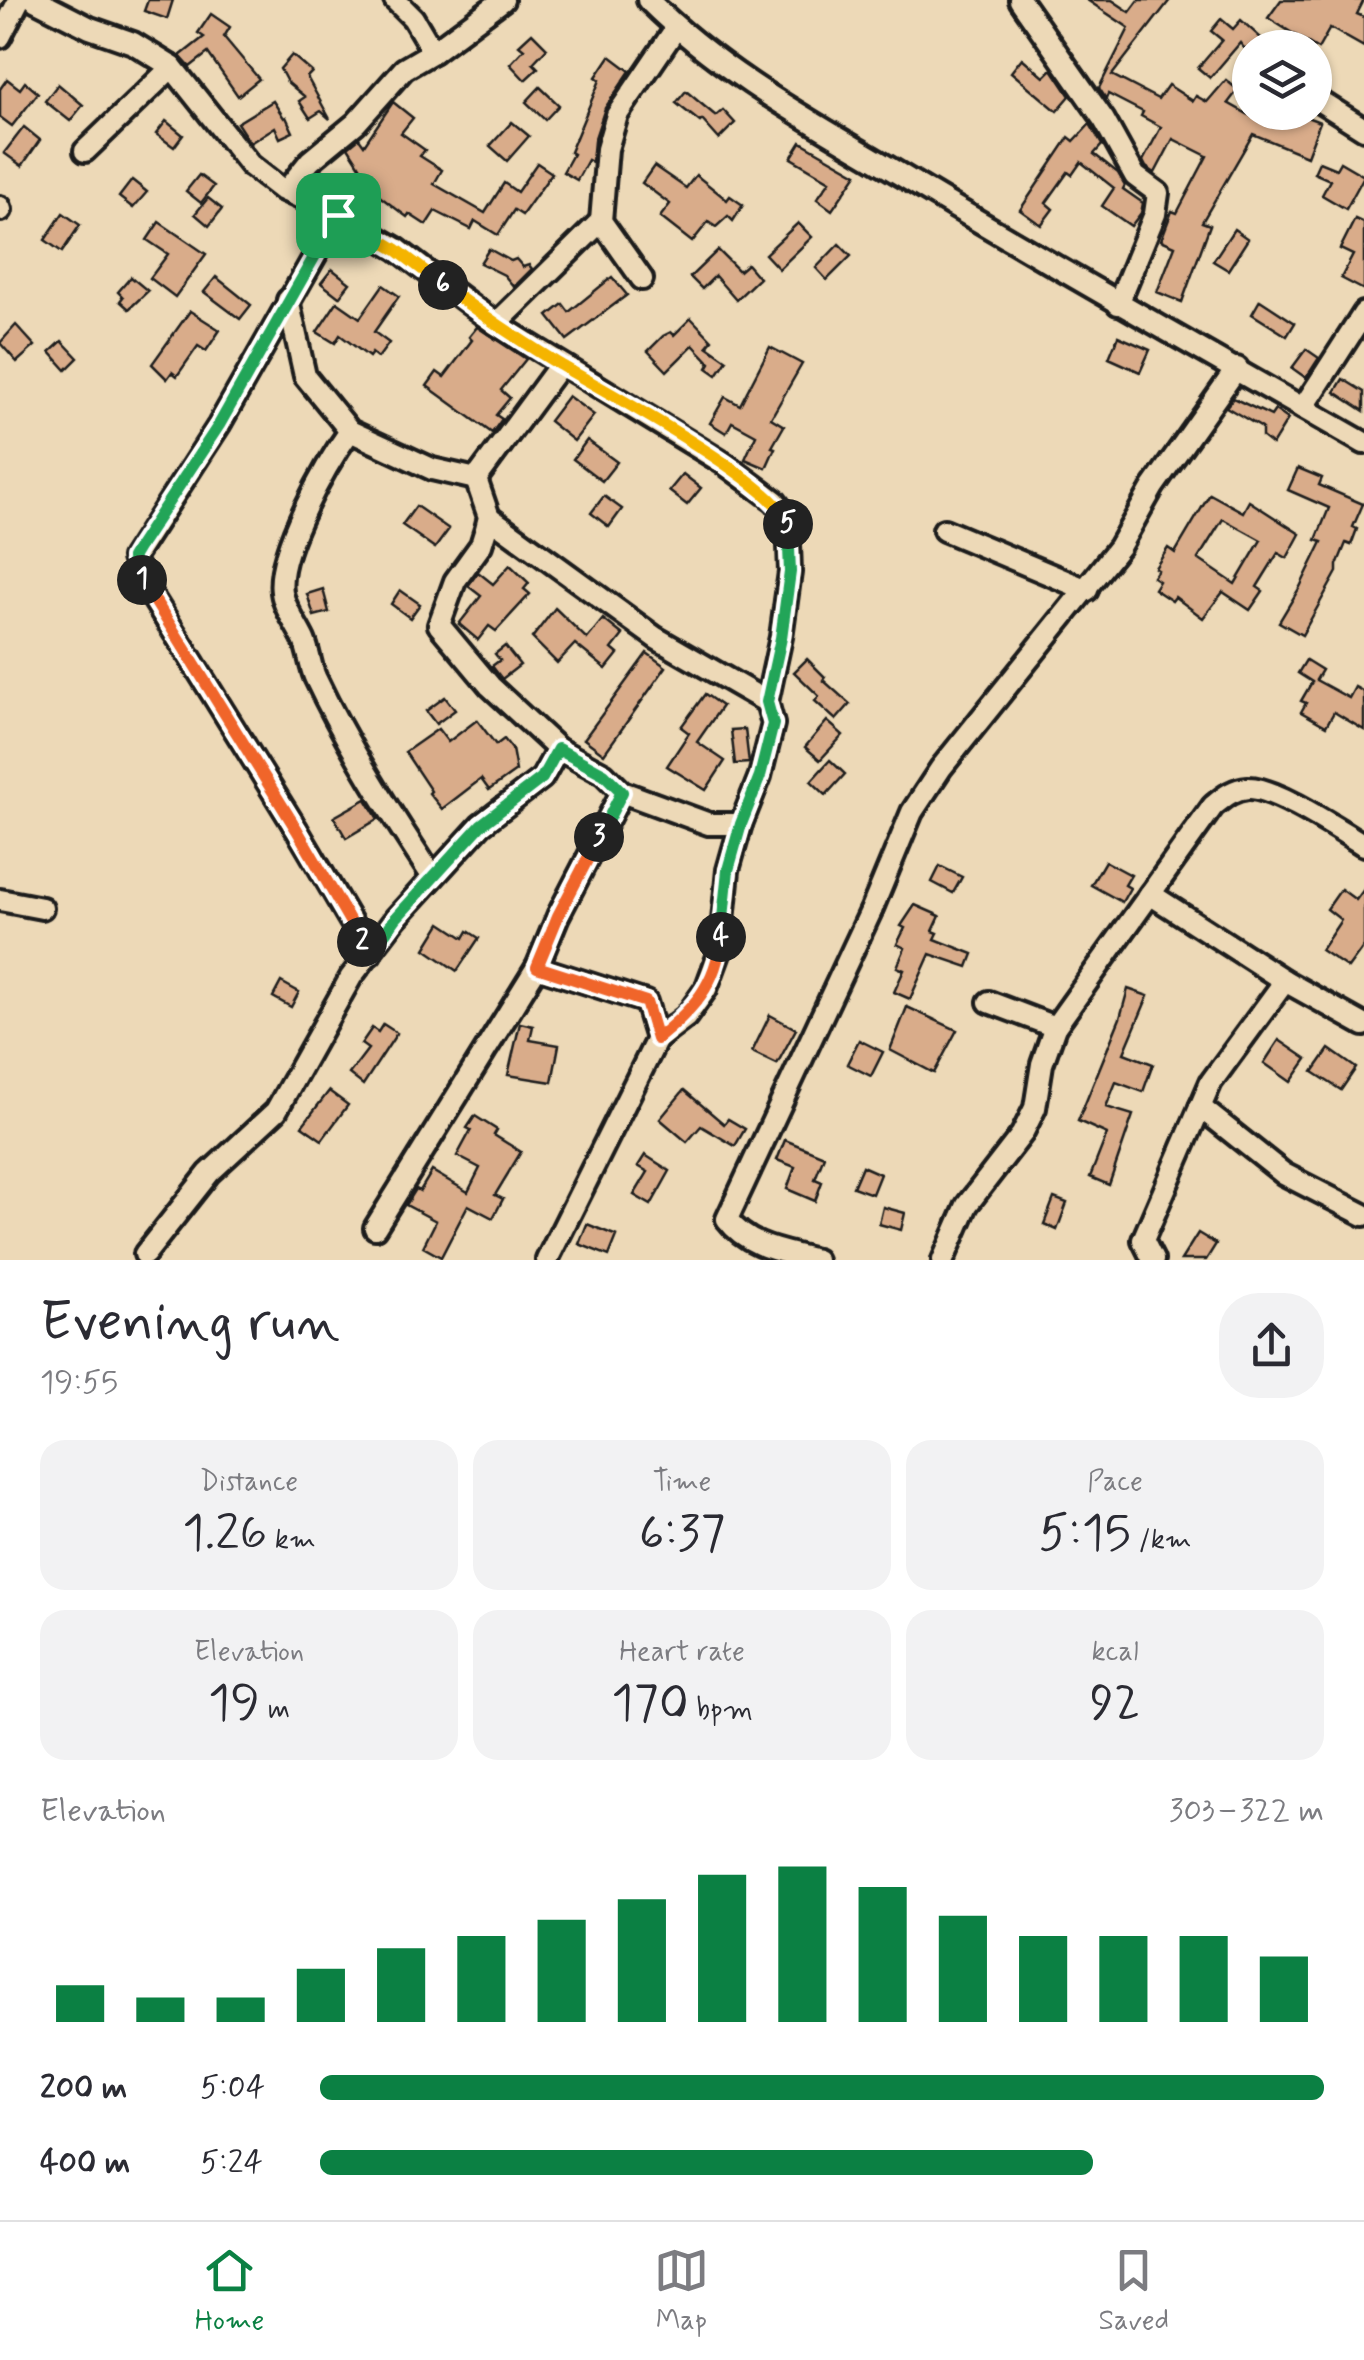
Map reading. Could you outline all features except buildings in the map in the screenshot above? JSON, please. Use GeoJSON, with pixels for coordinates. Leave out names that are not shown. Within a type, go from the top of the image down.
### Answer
{"type":"FeatureCollection","features":[{"type":"Feature","properties":{"kind":"street"},"geometry":{"type":"LineString","coordinates":[[0,37],[19,0]]}},
{"type":"Feature","properties":{"kind":"street"},"geometry":{"type":"LineString","coordinates":[[35,0],[90,28],[133,43],[172,67],[250,166],[286,191],[338,215],[397,250],[496,324],[725,464],[775,501],[788,518],[790,572],[767,702],[773,724],[728,870],[720,951],[706,989],[686,1018],[657,1039],[547,1260]]}},
{"type":"Feature","properties":{"kind":"street"},"geometry":{"type":"LineString","coordinates":[[395,0],[413,18],[433,52]]}},
{"type":"Feature","properties":{"kind":"street"},"geometry":{"type":"LineString","coordinates":[[286,191],[310,160],[356,122],[404,68],[433,52],[504,0]]}},
{"type":"Feature","properties":{"kind":"street"},"geometry":{"type":"LineString","coordinates":[[648,0],[676,28],[750,86],[1118,304],[1364,443]]}},
{"type":"Feature","properties":{"kind":"street"},"geometry":{"type":"LineString","coordinates":[[1020,0],[1104,120],[1136,176],[1158,193],[1155,214],[1118,304]]}},
{"type":"Feature","properties":{"kind":"street"},"geometry":{"type":"LineString","coordinates":[[496,324],[601,220],[608,149],[617,115],[676,28]]}},
{"type":"Feature","properties":{"kind":"street"},"geometry":{"type":"LineString","coordinates":[[85,152],[172,67]]}},
{"type":"Feature","properties":{"kind":"street"},"geometry":{"type":"LineString","coordinates":[[1332,109],[1364,129]]}},
{"type":"Feature","properties":{"kind":"street"},"geometry":{"type":"LineString","coordinates":[[338,215],[237,394],[132,558],[370,954]]}},
{"type":"Feature","properties":{"kind":"street"},"geometry":{"type":"LineString","coordinates":[[601,220],[642,279]]}},
{"type":"Feature","properties":{"kind":"street"},"geometry":{"type":"LineString","coordinates":[[288,300],[305,376],[350,431],[432,469],[476,479]]}},
{"type":"Feature","properties":{"kind":"street"},"geometry":{"type":"LineString","coordinates":[[1303,408],[1364,313]]}},
{"type":"Feature","properties":{"kind":"street"},"geometry":{"type":"LineString","coordinates":[[476,479],[560,365]]}},
{"type":"Feature","properties":{"kind":"street"},"geometry":{"type":"LineString","coordinates":[[816,1260],[752,1243],[740,1236],[727,1219],[871,911],[912,812],[952,753],[1119,547],[1153,487],[1237,368]]}},
{"type":"Feature","properties":{"kind":"street"},"geometry":{"type":"LineString","coordinates":[[350,431],[332,456],[291,543],[282,573],[282,594],[306,644],[313,674],[375,788],[432,876]]}},
{"type":"Feature","properties":{"kind":"street"},"geometry":{"type":"LineString","coordinates":[[476,479],[489,516],[656,638],[767,702]]}},
{"type":"Feature","properties":{"kind":"street"},"geometry":{"type":"LineString","coordinates":[[489,516],[481,545],[455,580],[440,625],[490,686],[558,749],[604,774],[622,792],[709,824],[741,824]]}},
{"type":"Feature","properties":{"kind":"street"},"geometry":{"type":"LineString","coordinates":[[944,530],[1087,590]]}},
{"type":"Feature","properties":{"kind":"street"},"geometry":{"type":"LineString","coordinates":[[145,1254],[209,1173],[276,1111],[332,1008],[396,918],[481,825],[542,778],[558,749]]}},
{"type":"Feature","properties":{"kind":"street"},"geometry":{"type":"LineString","coordinates":[[943,1260],[967,1205],[1022,1134],[1035,1108],[1042,1064],[1055,1027],[1213,806],[1230,792],[1268,790],[1364,845]]}},
{"type":"Feature","properties":{"kind":"street"},"geometry":{"type":"LineString","coordinates":[[375,1228],[537,967],[558,916],[622,792]]}},
{"type":"Feature","properties":{"kind":"street"},"geometry":{"type":"LineString","coordinates":[[1150,894],[1285,981],[1364,1025]]}},
{"type":"Feature","properties":{"kind":"street"},"geometry":{"type":"LineString","coordinates":[[0,900],[42,908]]}},
{"type":"Feature","properties":{"kind":"street"},"geometry":{"type":"LineString","coordinates":[[537,967],[646,1002],[657,1039]]}},
{"type":"Feature","properties":{"kind":"street"},"geometry":{"type":"LineString","coordinates":[[1128,1260],[1142,1240],[1200,1107],[1228,1055],[1285,981]]}},
{"type":"Feature","properties":{"kind":"street"},"geometry":{"type":"LineString","coordinates":[[989,1002],[1055,1027]]}},
{"type":"Feature","properties":{"kind":"street"},"geometry":{"type":"LineString","coordinates":[[1200,1107],[1284,1174],[1364,1215]]}},
{"type":"Feature","properties":{"kind":"street"},"geometry":{"type":"LineString","coordinates":[[1142,1240],[1153,1260]]}},
{"type":"Feature","properties":{"kind":"route"},"geometry":{"type":"LineString","coordinates":[[338,215],[397,250],[496,324],[725,464],[775,501],[788,518],[790,572],[767,702],[773,724],[728,870],[720,951],[706,989],[686,1018],[657,1039],[646,1002],[537,967],[558,916],[622,792],[604,774],[558,749],[542,778],[481,825],[432,876],[370,954],[134,566],[132,558],[219,425],[338,215]]}}]}
